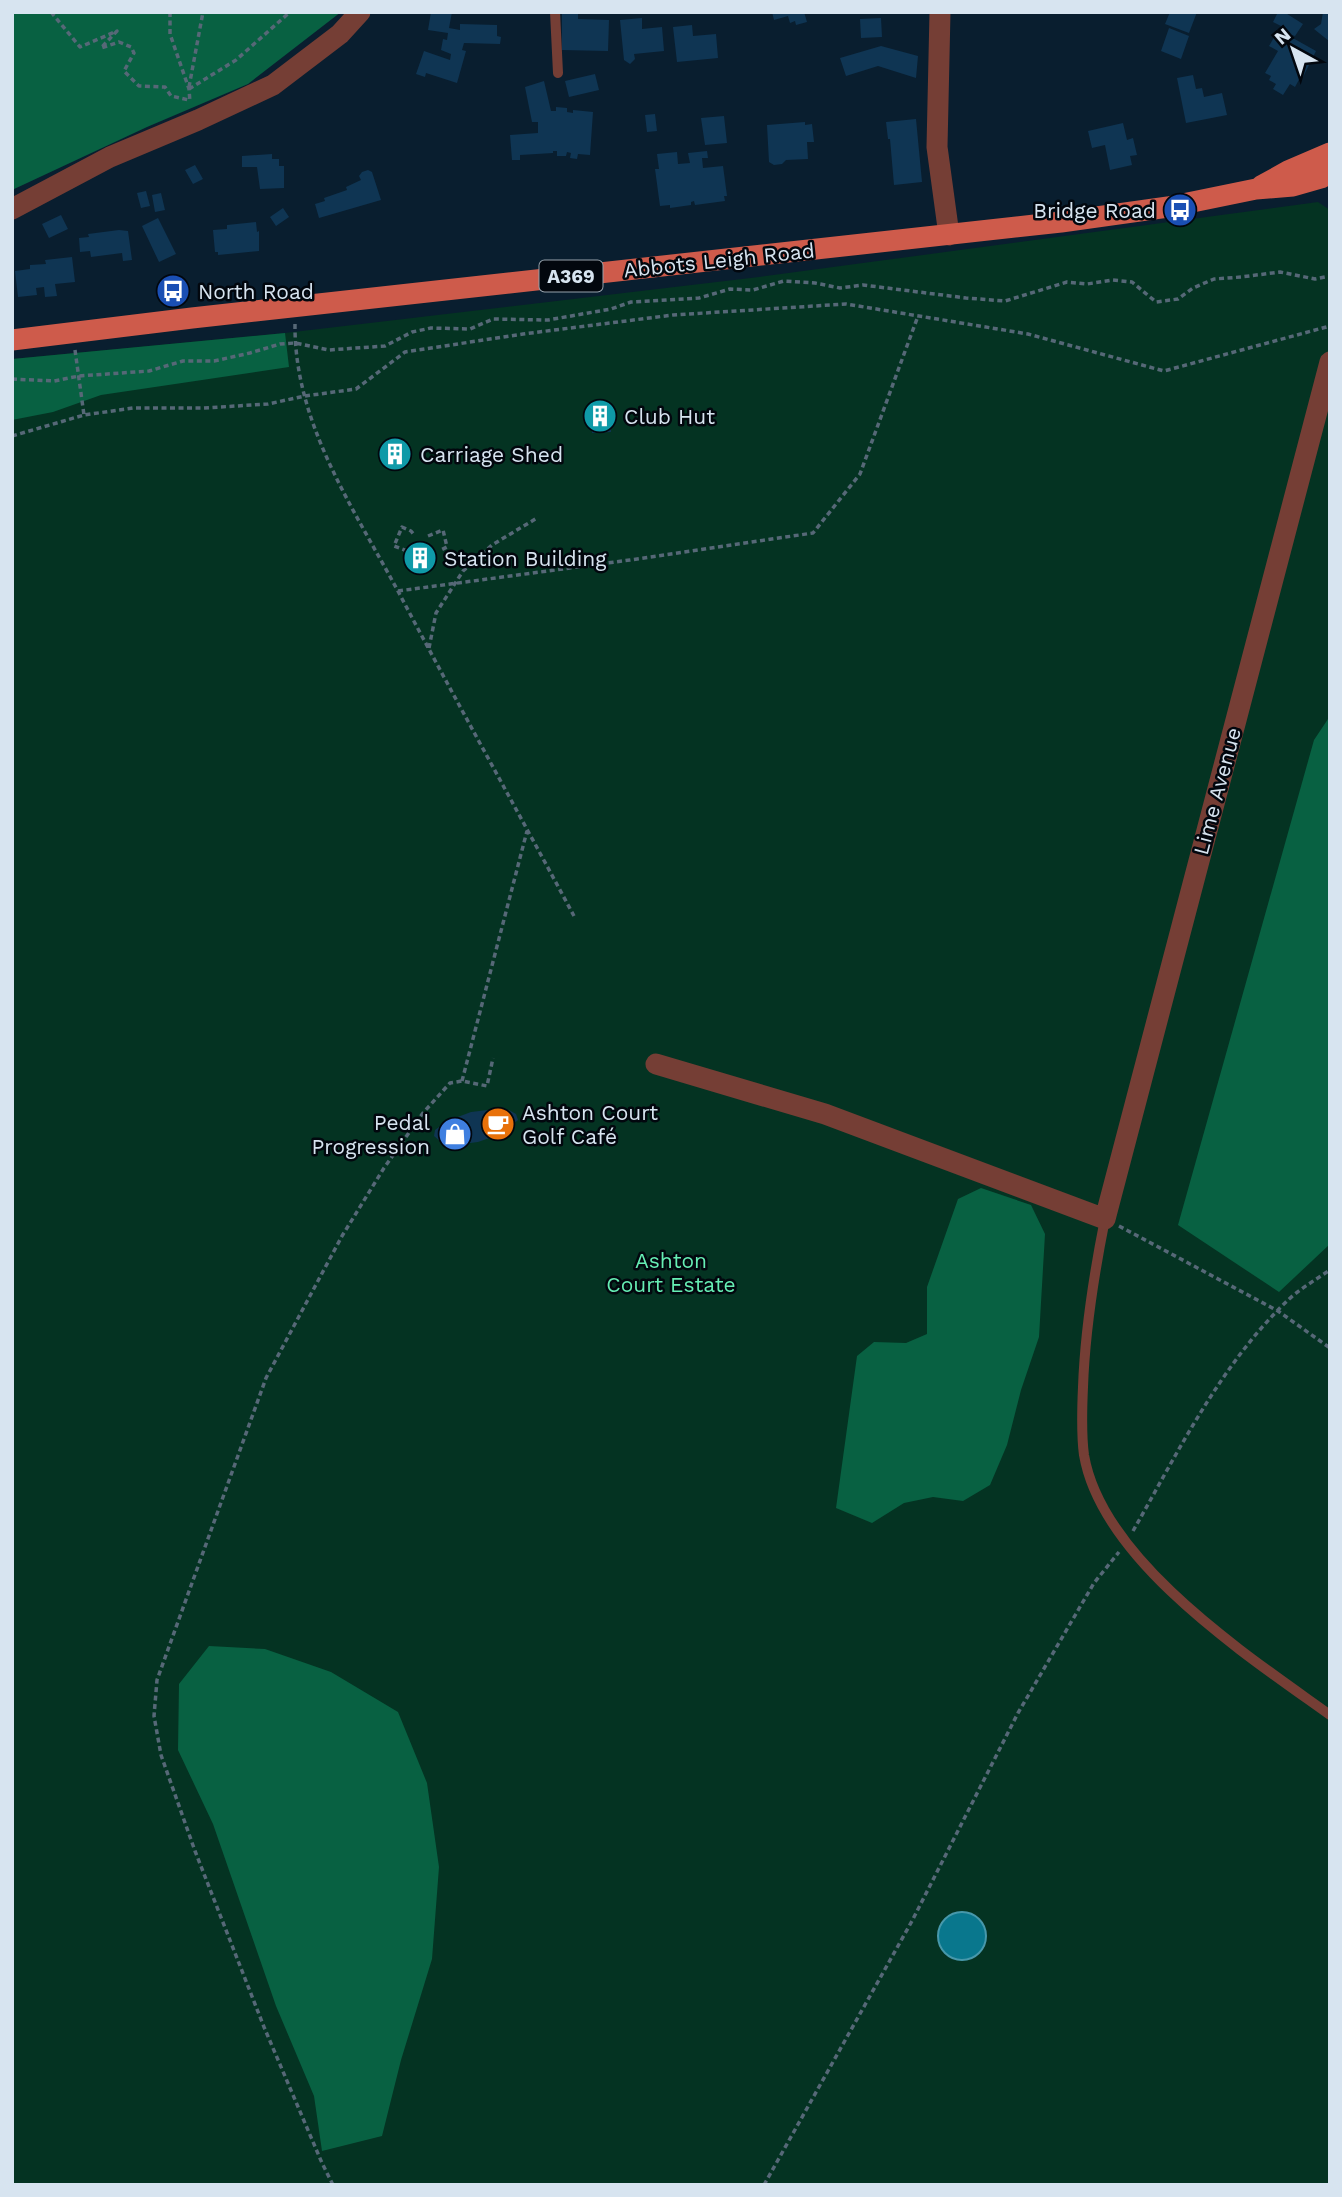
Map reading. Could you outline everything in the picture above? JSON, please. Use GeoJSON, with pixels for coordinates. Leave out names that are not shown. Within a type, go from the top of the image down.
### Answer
{"type":"FeatureCollection","features":[{"type":"Feature","properties":{"kind":"main road","name":"Abbots Leigh Road"},"geometry":{"type":"LineString","coordinates":[[1256,189],[1288,171],[1330,153]]}},
{"type":"Feature","properties":{"kind":"main road","name":"Abbots Leigh Road"},"geometry":{"type":"LineString","coordinates":[[12,340],[296,306],[949,235],[1168,207],[1256,189],[1293,186],[1327,177]]}},
{"type":"Feature","properties":{"kind":"street"},"geometry":{"type":"LineString","coordinates":[[12,209],[110,157],[273,85],[340,34],[360,12]]}},
{"type":"Feature","properties":{"kind":"street"},"geometry":{"type":"LineString","coordinates":[[940,12],[937,147],[949,235]]}},
{"type":"Feature","properties":{"kind":"street","name":"Lime Avenue"},"geometry":{"type":"LineString","coordinates":[[1105,1219],[1330,362]]}},
{"type":"Feature","properties":{"kind":"street"},"geometry":{"type":"LineString","coordinates":[[656,1064],[825,1114],[1105,1219]]}},
{"type":"Feature","properties":{"kind":"lane"},"geometry":{"type":"LineString","coordinates":[[555,12],[558,73]]}},
{"type":"Feature","properties":{"kind":"lane"},"geometry":{"type":"LineString","coordinates":[[1105,1219],[1085,1339],[1081,1420],[1084,1456],[1094,1490],[1126,1543],[1165,1585],[1220,1636],[1330,1715]]}},
{"type":"Feature","properties":{"kind":"path"},"geometry":{"type":"LineString","coordinates":[[51,12],[80,47],[117,31],[101,48],[119,42],[131,47],[134,53],[124,71],[139,86],[165,88],[171,96],[189,100]]}},
{"type":"Feature","properties":{"kind":"path"},"geometry":{"type":"LineString","coordinates":[[170,12],[170,34],[189,89]]}},
{"type":"Feature","properties":{"kind":"path"},"geometry":{"type":"LineString","coordinates":[[189,89],[203,12]]}},
{"type":"Feature","properties":{"kind":"path"},"geometry":{"type":"LineString","coordinates":[[189,89],[236,61],[290,12]]}},
{"type":"Feature","properties":{"kind":"path"},"geometry":{"type":"LineString","coordinates":[[12,379],[54,381],[79,376],[149,371],[183,360],[214,361],[280,344],[295,343],[329,350],[385,346],[412,332],[431,328],[470,328],[493,319],[548,320],[611,310],[631,302],[699,298],[730,289],[753,290],[784,281],[840,288],[863,285],[1005,301],[1067,282],[1087,284],[1113,280],[1132,282],[1156,302],[1178,299],[1193,288],[1213,279],[1280,272],[1315,279],[1330,276]]}},
{"type":"Feature","properties":{"kind":"path"},"geometry":{"type":"LineString","coordinates":[[12,436],[84,415],[133,408],[204,408],[268,404],[356,389],[405,352],[673,315],[846,304],[1028,334],[1164,371],[1330,326]]}},
{"type":"Feature","properties":{"kind":"path"},"geometry":{"type":"LineString","coordinates":[[296,306],[295,343],[307,409],[342,491],[573,916]]}},
{"type":"Feature","properties":{"kind":"path"},"geometry":{"type":"LineString","coordinates":[[398,591],[630,561],[813,533],[860,474],[918,316]]}},
{"type":"Feature","properties":{"kind":"path"},"geometry":{"type":"LineString","coordinates":[[76,353],[84,415]]}},
{"type":"Feature","properties":{"kind":"path"},"geometry":{"type":"LineString","coordinates":[[428,650],[436,613],[463,571],[492,545],[537,517]]}},
{"type":"Feature","properties":{"kind":"path"},"geometry":{"type":"LineString","coordinates":[[407,551],[394,546],[402,527],[415,536]]}},
{"type":"Feature","properties":{"kind":"path"},"geometry":{"type":"LineString","coordinates":[[428,536],[443,530],[447,547],[441,550]]}},
{"type":"Feature","properties":{"kind":"path"},"geometry":{"type":"LineString","coordinates":[[462,1081],[527,829]]}},
{"type":"Feature","properties":{"kind":"path"},"geometry":{"type":"LineString","coordinates":[[333,2185],[264,2027],[186,1827],[161,1755],[154,1716],[157,1681],[266,1378],[342,1236],[384,1168],[423,1113],[450,1083],[462,1081],[487,1086],[493,1058]]}},
{"type":"Feature","properties":{"kind":"path"},"geometry":{"type":"LineString","coordinates":[[1105,1219],[1278,1311],[1330,1348]]}},
{"type":"Feature","properties":{"kind":"path"},"geometry":{"type":"LineString","coordinates":[[764,2185],[912,1921],[1018,1713],[1094,1583],[1126,1543],[1200,1413],[1241,1354],[1287,1300],[1330,1270]]}},
{"type":"Feature","properties":{"kind":"green space"},"geometry":{"type":"Polygon","coordinates":[[[12,12],[341,12],[248,84],[147,127],[12,190],[12,12]]]}},
{"type":"Feature","properties":{"kind":"green space","name":"Ashton Court Estate"},"geometry":{"type":"Polygon","coordinates":[[[1318,202],[1330,210],[1330,2185],[12,2185],[12,359],[285,333],[759,277],[1318,202]]]}},
{"type":"Feature","properties":{"kind":"green space"},"geometry":{"type":"Polygon","coordinates":[[[285,333],[289,367],[101,395],[53,412],[12,420],[12,359],[285,333]]]}},
{"type":"Feature","properties":{"kind":"green space"},"geometry":{"type":"Polygon","coordinates":[[[1330,716],[1330,1244],[1279,1292],[1178,1225],[1314,740],[1330,716]]]}},
{"type":"Feature","properties":{"kind":"green space"},"geometry":{"type":"Polygon","coordinates":[[[981,1188],[1031,1205],[1045,1234],[1039,1337],[1021,1390],[1007,1445],[990,1485],[963,1501],[933,1497],[904,1503],[872,1523],[836,1508],[857,1356],[874,1342],[906,1343],[927,1334],[927,1287],[958,1199],[981,1188]]]}},
{"type":"Feature","properties":{"kind":"green space"},"geometry":{"type":"Polygon","coordinates":[[[209,1646],[265,1649],[331,1672],[398,1712],[427,1783],[439,1867],[432,1959],[401,2060],[382,2136],[322,2151],[314,2096],[276,2006],[213,1824],[178,1750],[179,1684],[209,1646]]]}},
{"type":"Feature","properties":{"kind":"water"},"geometry":{"type":"Polygon","coordinates":[[[962,1912],[979,1919],[986,1936],[979,1953],[962,1960],[945,1953],[938,1936],[945,1919],[962,1912]]]}},
{"type":"Feature","properties":{"kind":"building"},"geometry":{"type":"Polygon","coordinates":[[[431,12],[452,12],[449,28],[460,30],[460,24],[497,25],[500,44],[464,43],[462,50],[466,51],[457,83],[426,73],[425,77],[416,74],[424,51],[450,60],[451,54],[441,50],[443,39],[447,40],[448,33],[428,30],[431,12]]]}},
{"type":"Feature","properties":{"kind":"building"},"geometry":{"type":"Polygon","coordinates":[[[772,12],[804,12],[807,22],[796,25],[795,21],[790,23],[788,16],[774,20],[772,12]]]}},
{"type":"Feature","properties":{"kind":"building"},"geometry":{"type":"Polygon","coordinates":[[[1170,12],[1197,12],[1189,33],[1165,24],[1170,12]]]}},
{"type":"Feature","properties":{"kind":"building"},"geometry":{"type":"Polygon","coordinates":[[[1278,12],[1284,12],[1303,24],[1295,36],[1291,37],[1316,51],[1303,77],[1301,76],[1295,87],[1290,84],[1283,95],[1273,89],[1276,84],[1269,80],[1271,76],[1265,73],[1278,51],[1269,46],[1281,26],[1273,22],[1278,12]]]}},
{"type":"Feature","properties":{"kind":"building"},"geometry":{"type":"Polygon","coordinates":[[[1323,12],[1330,12],[1329,41],[1314,29],[1321,24],[1323,12]]]}},
{"type":"Feature","properties":{"kind":"building"},"geometry":{"type":"Polygon","coordinates":[[[562,14],[578,14],[578,19],[609,20],[608,51],[562,50],[562,14]]]}},
{"type":"Feature","properties":{"kind":"building"},"geometry":{"type":"Polygon","coordinates":[[[642,18],[642,29],[662,27],[664,51],[634,54],[635,59],[630,64],[624,60],[620,20],[642,18]]]}},
{"type":"Feature","properties":{"kind":"building"},"geometry":{"type":"Polygon","coordinates":[[[881,18],[882,37],[861,38],[860,19],[881,18]]]}},
{"type":"Feature","properties":{"kind":"building"},"geometry":{"type":"Polygon","coordinates":[[[692,25],[693,36],[716,34],[718,58],[677,62],[673,27],[692,25]]]}},
{"type":"Feature","properties":{"kind":"building"},"geometry":{"type":"Polygon","coordinates":[[[1169,28],[1189,36],[1181,59],[1161,51],[1169,28]]]}},
{"type":"Feature","properties":{"kind":"building"},"geometry":{"type":"Polygon","coordinates":[[[881,46],[918,56],[916,78],[878,66],[846,76],[840,58],[881,46]]]}},
{"type":"Feature","properties":{"kind":"building"},"geometry":{"type":"Polygon","coordinates":[[[595,74],[599,90],[569,97],[565,81],[595,74]]]}},
{"type":"Feature","properties":{"kind":"building"},"geometry":{"type":"Polygon","coordinates":[[[1193,75],[1196,89],[1202,88],[1204,97],[1222,93],[1227,115],[1186,123],[1177,78],[1193,75]]]}},
{"type":"Feature","properties":{"kind":"building"},"geometry":{"type":"Polygon","coordinates":[[[544,81],[551,111],[556,111],[556,107],[567,108],[567,112],[573,113],[573,110],[593,112],[590,155],[578,154],[577,159],[570,158],[571,153],[557,156],[557,151],[553,151],[520,155],[520,160],[512,160],[510,135],[538,133],[538,122],[532,122],[525,87],[544,81]]]}},
{"type":"Feature","properties":{"kind":"building"},"geometry":{"type":"Polygon","coordinates":[[[655,114],[657,131],[647,132],[645,115],[655,114]]]}},
{"type":"Feature","properties":{"kind":"building"},"geometry":{"type":"Polygon","coordinates":[[[724,116],[727,143],[705,145],[701,118],[724,116]]]}},
{"type":"Feature","properties":{"kind":"building"},"geometry":{"type":"Polygon","coordinates":[[[916,119],[922,182],[894,185],[886,122],[916,119]]]}},
{"type":"Feature","properties":{"kind":"building"},"geometry":{"type":"Polygon","coordinates":[[[805,122],[805,125],[812,124],[814,142],[807,142],[808,159],[786,160],[782,164],[774,165],[769,162],[767,125],[805,122]]]}},
{"type":"Feature","properties":{"kind":"building"},"geometry":{"type":"Polygon","coordinates":[[[1123,123],[1127,140],[1133,138],[1137,155],[1130,156],[1132,165],[1110,170],[1105,145],[1092,148],[1088,131],[1123,123]]]}},
{"type":"Feature","properties":{"kind":"building"},"geometry":{"type":"Polygon","coordinates":[[[707,151],[708,158],[702,158],[703,168],[723,166],[727,196],[724,196],[725,201],[695,205],[694,201],[691,205],[670,208],[670,205],[660,206],[655,169],[659,169],[657,154],[677,152],[678,164],[690,163],[688,153],[707,151]]]}},
{"type":"Feature","properties":{"kind":"building"},"geometry":{"type":"Polygon","coordinates":[[[272,154],[272,159],[279,159],[279,166],[284,166],[284,188],[260,189],[257,167],[242,167],[242,156],[272,154]]]}},
{"type":"Feature","properties":{"kind":"building"},"geometry":{"type":"Polygon","coordinates":[[[195,165],[203,179],[193,184],[185,170],[195,165]]]}},
{"type":"Feature","properties":{"kind":"building"},"geometry":{"type":"Polygon","coordinates":[[[368,170],[372,172],[381,200],[319,218],[315,204],[347,190],[346,187],[361,180],[359,176],[368,170]]]}},
{"type":"Feature","properties":{"kind":"building"},"geometry":{"type":"Polygon","coordinates":[[[146,191],[150,206],[141,208],[137,193],[146,191]]]}},
{"type":"Feature","properties":{"kind":"building"},"geometry":{"type":"Polygon","coordinates":[[[161,193],[165,210],[155,212],[152,195],[161,193]]]}},
{"type":"Feature","properties":{"kind":"building"},"geometry":{"type":"Polygon","coordinates":[[[283,208],[289,217],[276,226],[270,217],[283,208]]]}},
{"type":"Feature","properties":{"kind":"building"},"geometry":{"type":"Polygon","coordinates":[[[61,215],[68,229],[49,238],[42,224],[61,215]]]}},
{"type":"Feature","properties":{"kind":"building"},"geometry":{"type":"Polygon","coordinates":[[[158,218],[176,254],[159,262],[142,226],[158,218]]]}},
{"type":"Feature","properties":{"kind":"building"},"geometry":{"type":"Polygon","coordinates":[[[256,222],[259,251],[218,255],[218,252],[215,252],[213,230],[227,229],[227,225],[256,222]]]}},
{"type":"Feature","properties":{"kind":"building"},"geometry":{"type":"Polygon","coordinates":[[[128,231],[132,260],[123,261],[122,253],[91,257],[90,251],[80,252],[79,238],[89,237],[88,234],[128,231]]]}},
{"type":"Feature","properties":{"kind":"building"},"geometry":{"type":"Polygon","coordinates":[[[72,257],[75,282],[55,284],[57,296],[45,297],[44,287],[36,288],[37,295],[18,297],[15,271],[30,269],[30,265],[46,264],[45,260],[72,257]]]}},
{"type":"Feature","properties":{"kind":"building","name":"Club Hut"},"geometry":{"type":"Polygon","coordinates":[[[609,402],[611,432],[592,433],[590,403],[609,402]]]}},
{"type":"Feature","properties":{"kind":"building","name":"Carriage Shed"},"geometry":{"type":"Polygon","coordinates":[[[404,442],[410,456],[385,466],[380,452],[404,442]]]}},
{"type":"Feature","properties":{"kind":"building","name":"Station Building"},"geometry":{"type":"Polygon","coordinates":[[[434,552],[434,564],[422,565],[422,569],[414,570],[414,565],[407,565],[406,553],[434,552]]]}},
{"type":"Feature","properties":{"kind":"building"},"geometry":{"type":"Polygon","coordinates":[[[509,1110],[516,1114],[518,1120],[501,1134],[478,1142],[455,1145],[442,1143],[434,1136],[435,1130],[447,1121],[471,1112],[509,1110]]]}},
{"type":"Feature","properties":{"kind":"place","name":"Bridge Road"},"geometry":{"type":"Point","coordinates":[1180,210]}},
{"type":"Feature","properties":{"kind":"place","name":"North Road"},"geometry":{"type":"Point","coordinates":[173,291]}},
{"type":"Feature","properties":{"kind":"place","name":"Club Hut"},"geometry":{"type":"Point","coordinates":[600,416]}},
{"type":"Feature","properties":{"kind":"place","name":"Carriage Shed"},"geometry":{"type":"Point","coordinates":[395,454]}},
{"type":"Feature","properties":{"kind":"place","name":"Station Building"},"geometry":{"type":"Point","coordinates":[420,558]}},
{"type":"Feature","properties":{"kind":"place","name":"Ashton Court Golf Café"},"geometry":{"type":"Point","coordinates":[498,1124]}},
{"type":"Feature","properties":{"kind":"place","name":"Pedal Progression"},"geometry":{"type":"Point","coordinates":[455,1134]}}]}
